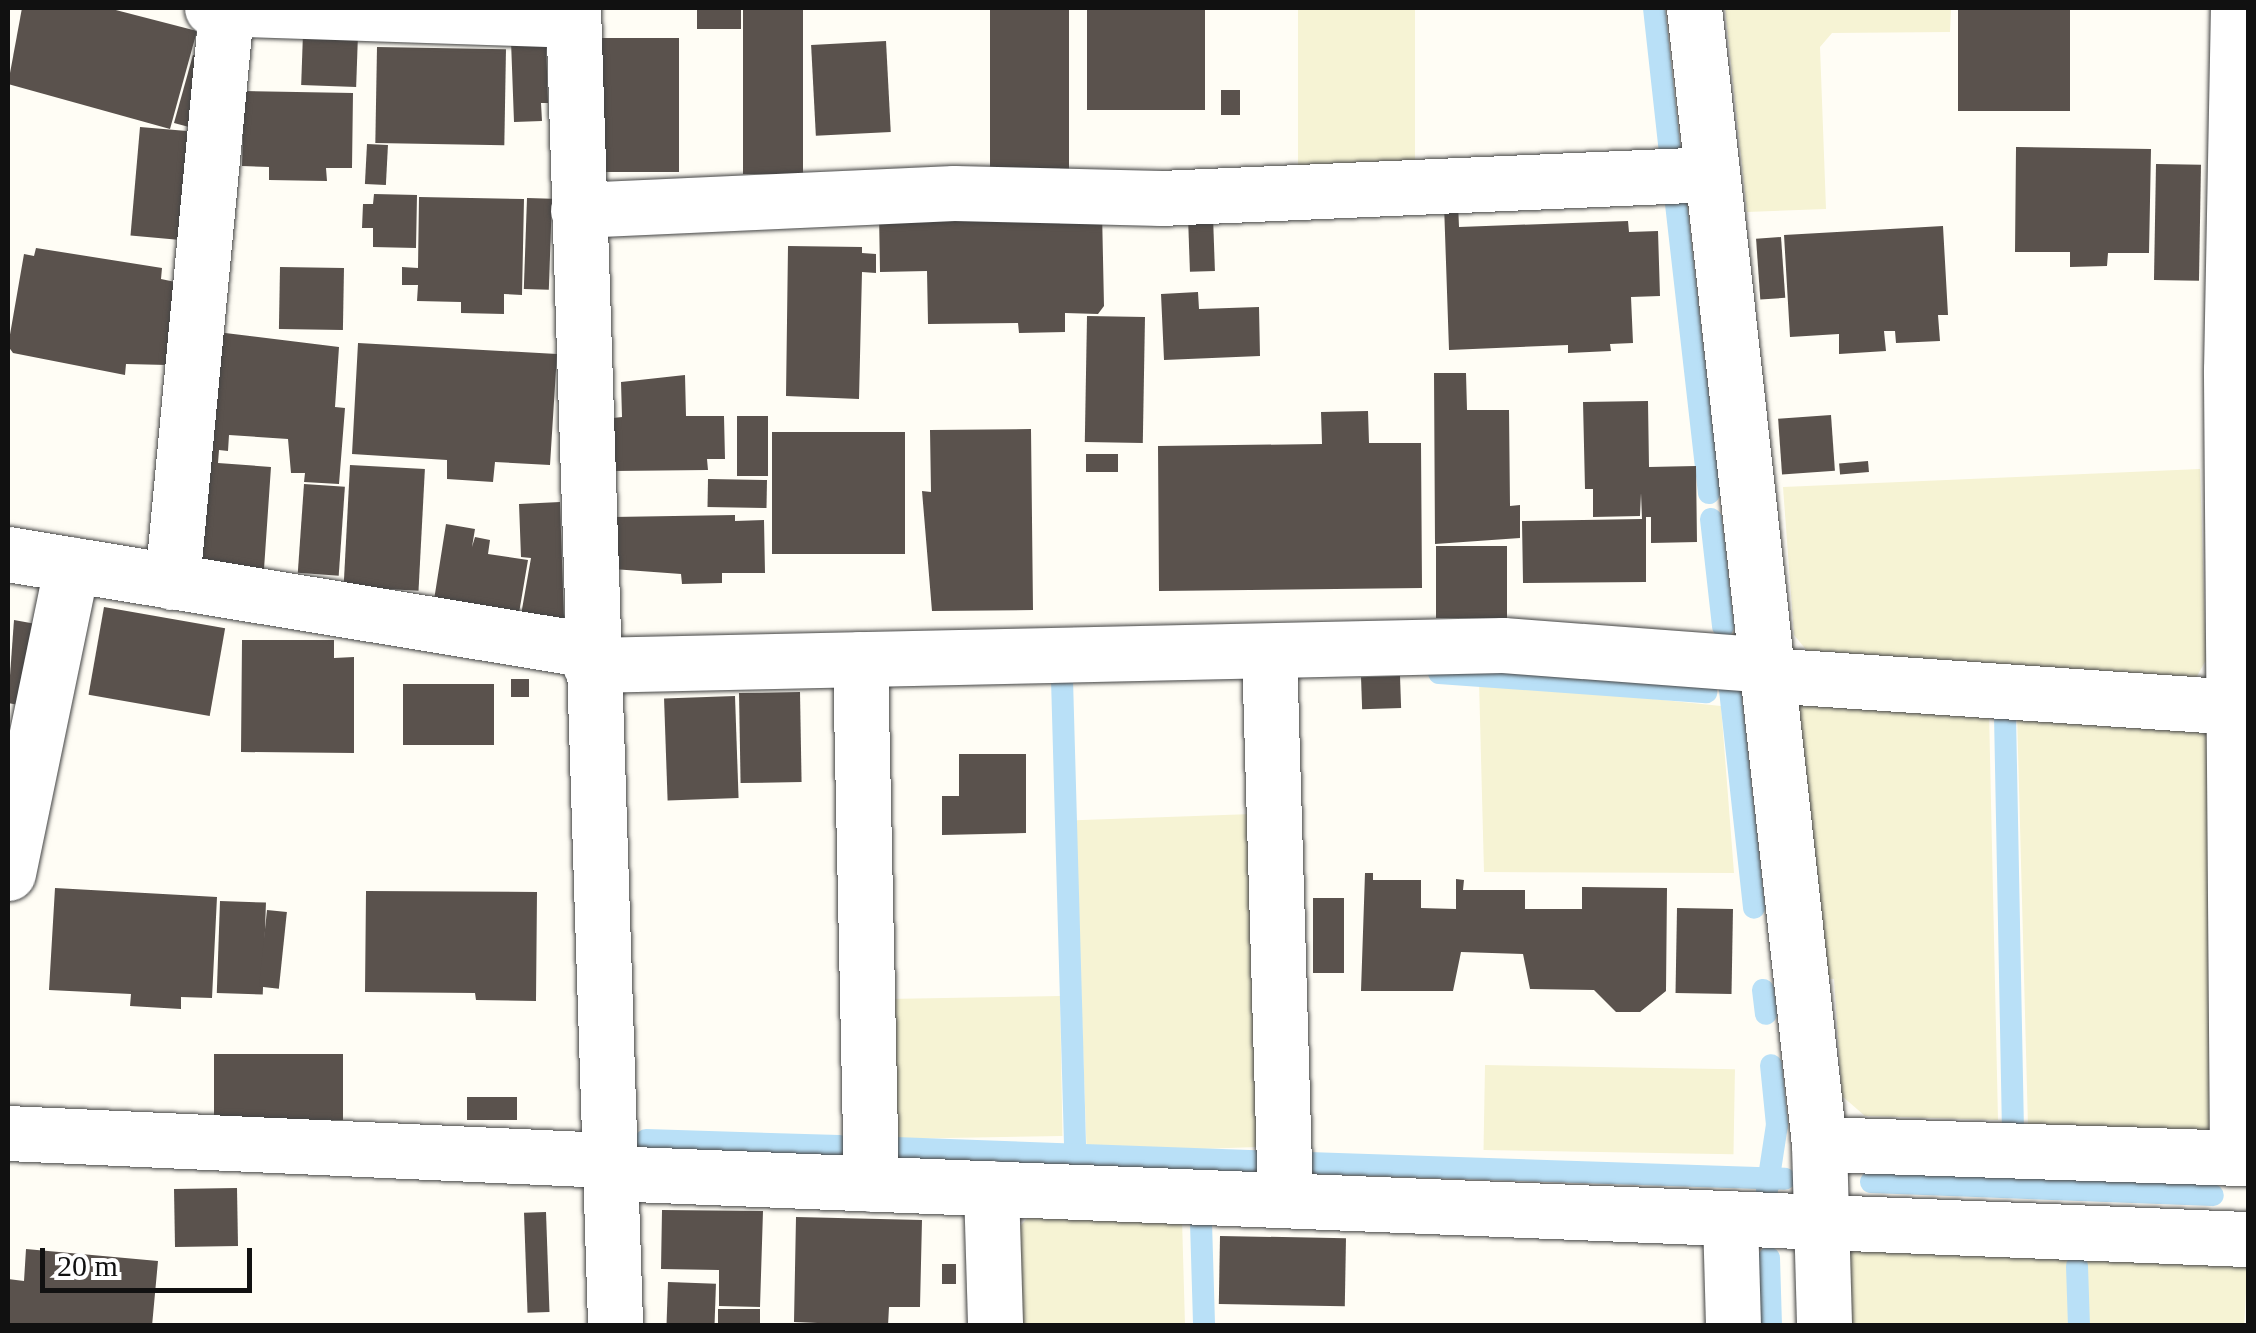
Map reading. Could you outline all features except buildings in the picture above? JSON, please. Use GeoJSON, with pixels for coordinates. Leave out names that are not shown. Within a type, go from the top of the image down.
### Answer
{"type":"FeatureCollection","features":[{"type":"Feature","properties":{"kind":"street"},"geometry":{"type":"LineString","coordinates":[[1694,8],[1820,1144],[1824,1326]]}},
{"type":"Feature","properties":{"kind":"street"},"geometry":{"type":"LineString","coordinates":[[1820,1144],[2243,1158],[2238,8]]}},
{"type":"Feature","properties":{"kind":"street"},"geometry":{"type":"LineString","coordinates":[[172,582],[219,9],[573,14],[590,658],[615,1326]]}},
{"type":"Feature","properties":{"kind":"street"},"geometry":{"type":"LineString","coordinates":[[578,210],[954,194],[1161,198],[1712,174]]}},
{"type":"Feature","properties":{"kind":"street"},"geometry":{"type":"LineString","coordinates":[[8,554],[590,658],[860,659],[1503,645],[2241,708]]}},
{"type":"Feature","properties":{"kind":"street"},"geometry":{"type":"LineString","coordinates":[[8,872],[72,565]]}},
{"type":"Feature","properties":{"kind":"street"},"geometry":{"type":"LineString","coordinates":[[1269,651],[1285,1200]]}},
{"type":"Feature","properties":{"kind":"street"},"geometry":{"type":"LineString","coordinates":[[860,659],[871,1184]]}},
{"type":"Feature","properties":{"kind":"street"},"geometry":{"type":"LineString","coordinates":[[8,1134],[871,1184],[2248,1240]]}},
{"type":"Feature","properties":{"kind":"street"},"geometry":{"type":"LineString","coordinates":[[991,1188],[995,1326]]}},
{"type":"Feature","properties":{"kind":"street"},"geometry":{"type":"LineString","coordinates":[[1730,1218],[1733,1326]]}},
{"type":"Feature","properties":{"kind":"shaded area"},"geometry":{"type":"Polygon","coordinates":[[[1298,8],[1415,8],[1415,178],[1298,178],[1298,8]]]}},
{"type":"Feature","properties":{"kind":"shaded area"},"geometry":{"type":"Polygon","coordinates":[[[1725,8],[1951,8],[1950,32],[1832,33],[1820,47],[1826,209],[1747,212],[1725,8]]]}},
{"type":"Feature","properties":{"kind":"shaded area"},"geometry":{"type":"Polygon","coordinates":[[[2200,469],[2206,660],[2192,685],[1813,658],[1794,635],[1783,487],[2200,469]]]}},
{"type":"Feature","properties":{"kind":"shaded area"},"geometry":{"type":"Polygon","coordinates":[[[1479,681],[1721,706],[1734,873],[1484,872],[1479,681]]]}},
{"type":"Feature","properties":{"kind":"shaded area"},"geometry":{"type":"Polygon","coordinates":[[[1795,702],[1989,711],[1998,1120],[1865,1116],[1842,1096],[1834,979],[1825,978],[1795,702]]]}},
{"type":"Feature","properties":{"kind":"shaded area"},"geometry":{"type":"Polygon","coordinates":[[[2017,712],[2197,724],[2212,738],[2221,1120],[2206,1133],[2028,1127],[2017,712]]]}},
{"type":"Feature","properties":{"kind":"shaded area"},"geometry":{"type":"Polygon","coordinates":[[[1252,814],[1264,1147],[1087,1153],[1075,820],[1252,814]]]}},
{"type":"Feature","properties":{"kind":"shaded area"},"geometry":{"type":"Polygon","coordinates":[[[1060,996],[1062,1136],[888,1139],[886,999],[1060,996]]]}},
{"type":"Feature","properties":{"kind":"shaded area"},"geometry":{"type":"Polygon","coordinates":[[[1485,1065],[1735,1069],[1733,1154],[1484,1150],[1485,1065]]]}},
{"type":"Feature","properties":{"kind":"shaded area"},"geometry":{"type":"Polygon","coordinates":[[[1031,1214],[1182,1219],[1185,1325],[1015,1325],[1012,1236],[1031,1214]]]}},
{"type":"Feature","properties":{"kind":"shaded area"},"geometry":{"type":"Polygon","coordinates":[[[1857,1245],[2069,1251],[2071,1325],[1844,1325],[1842,1262],[1857,1245]]]}},
{"type":"Feature","properties":{"kind":"shaded area"},"geometry":{"type":"Polygon","coordinates":[[[2086,1249],[2248,1257],[2244,1326],[2082,1325],[2086,1249]]]}},
{"type":"Feature","properties":{"kind":"waterway"},"geometry":{"type":"LineString","coordinates":[[1654,8],[1670,152]]}},
{"type":"Feature","properties":{"kind":"waterway"},"geometry":{"type":"LineString","coordinates":[[1675,195],[1709,493]]}},
{"type":"Feature","properties":{"kind":"waterway"},"geometry":{"type":"LineString","coordinates":[[1711,519],[1723,626]]}},
{"type":"Feature","properties":{"kind":"waterway"},"geometry":{"type":"LineString","coordinates":[[1439,673],[1706,692]]}},
{"type":"Feature","properties":{"kind":"waterway"},"geometry":{"type":"LineString","coordinates":[[1062,679],[1075,1154]]}},
{"type":"Feature","properties":{"kind":"waterway"},"geometry":{"type":"LineString","coordinates":[[1730,690],[1754,908]]}},
{"type":"Feature","properties":{"kind":"waterway"},"geometry":{"type":"LineString","coordinates":[[2005,715],[2013,1124]]}},
{"type":"Feature","properties":{"kind":"waterway"},"geometry":{"type":"LineString","coordinates":[[1763,990],[1766,1014]]}},
{"type":"Feature","properties":{"kind":"waterway"},"geometry":{"type":"LineString","coordinates":[[1767,1190],[1777,1125],[1771,1065]]}},
{"type":"Feature","properties":{"kind":"waterway"},"geometry":{"type":"LineString","coordinates":[[646,1140],[839,1146]]}},
{"type":"Feature","properties":{"kind":"waterway"},"geometry":{"type":"LineString","coordinates":[[895,1148],[1256,1161]]}},
{"type":"Feature","properties":{"kind":"waterway"},"geometry":{"type":"LineString","coordinates":[[1308,1163],[1785,1179]]}},
{"type":"Feature","properties":{"kind":"waterway"},"geometry":{"type":"LineString","coordinates":[[1871,1182],[2213,1195]]}},
{"type":"Feature","properties":{"kind":"waterway"},"geometry":{"type":"LineString","coordinates":[[1201,1222],[1204,1326]]}},
{"type":"Feature","properties":{"kind":"waterway"},"geometry":{"type":"LineString","coordinates":[[1769,1258],[1771,1326]]}},
{"type":"Feature","properties":{"kind":"waterway"},"geometry":{"type":"LineString","coordinates":[[2077,1266],[2079,1326]]}}]}
